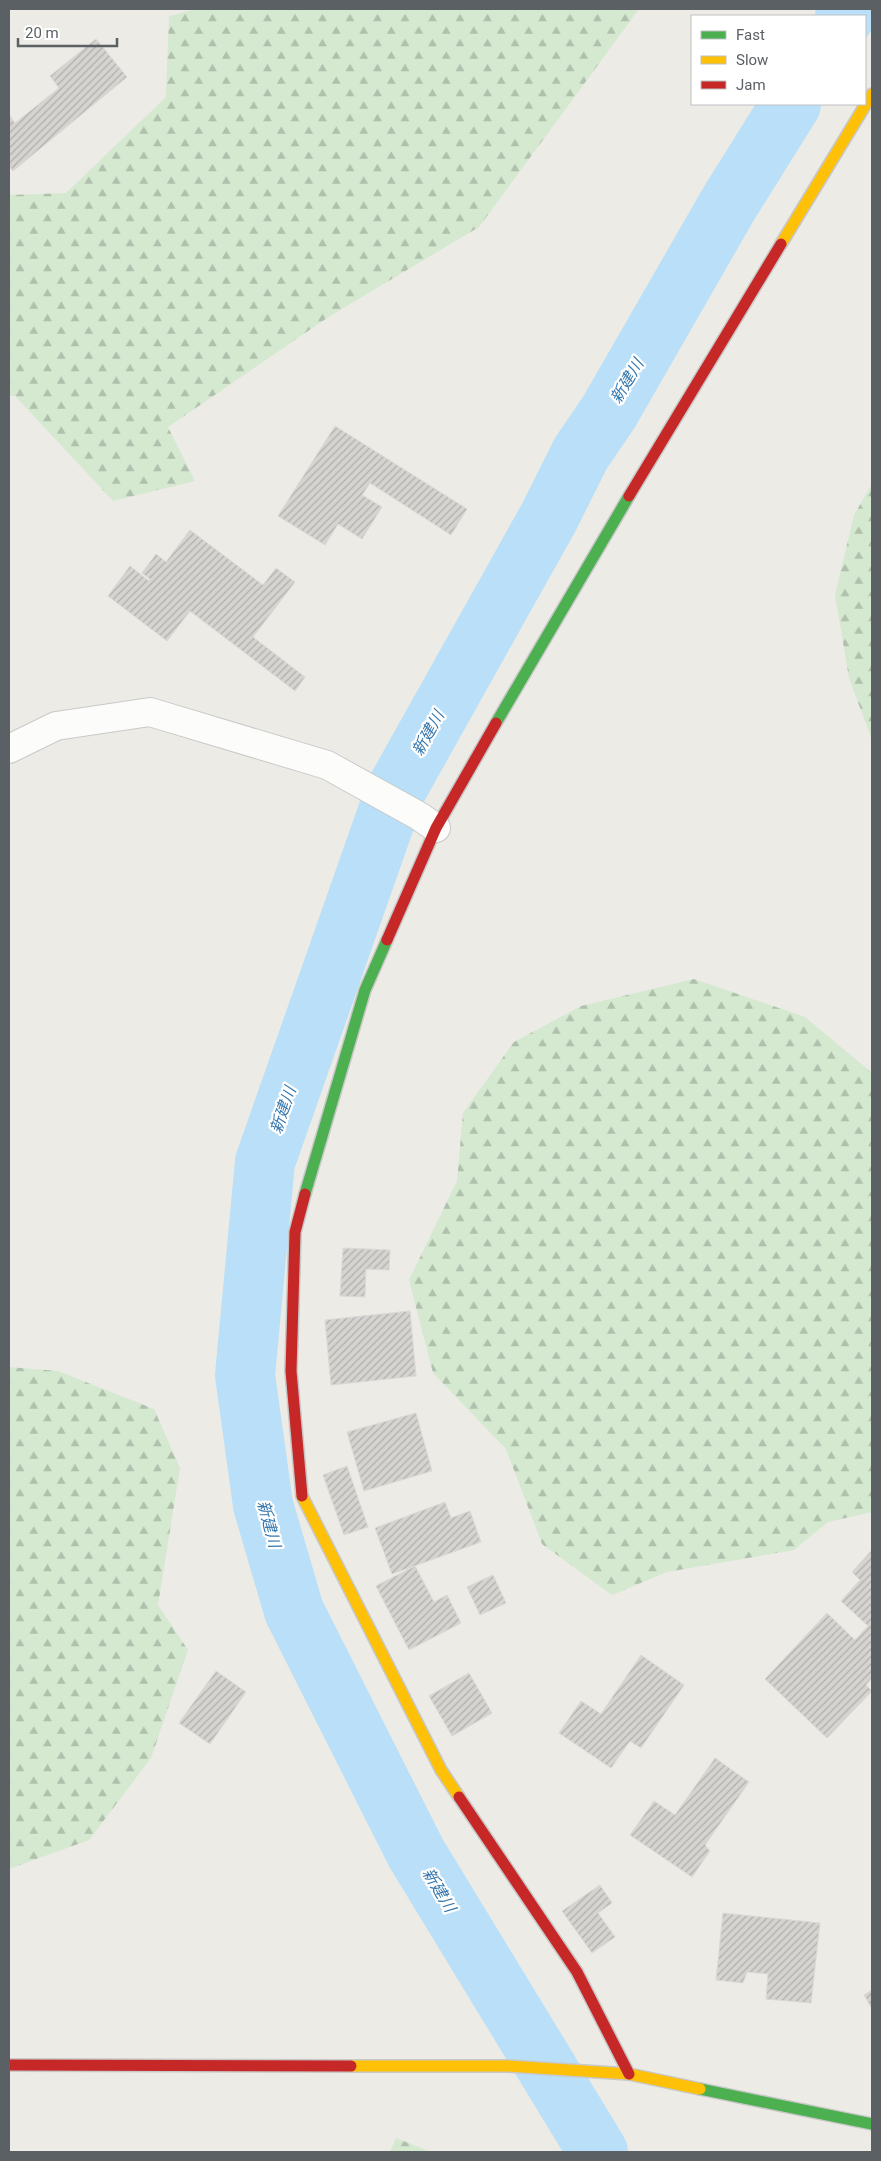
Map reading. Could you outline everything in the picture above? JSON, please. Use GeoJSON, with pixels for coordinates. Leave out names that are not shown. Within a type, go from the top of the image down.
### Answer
{"type":"FeatureCollection","features":[{"type":"Feature","properties":{"kind":"street"},"geometry":{"type":"LineString","coordinates":[[629,2074],[577,1972],[441,1770],[300,1493],[291,1371],[295,1232],[326,1119],[365,990],[428,822],[590,561],[865,105]]}},
{"type":"Feature","properties":{"kind":"street"},"geometry":{"type":"LineString","coordinates":[[9,749],[56,726],[150,712],[327,766],[428,822]]}},
{"type":"Feature","properties":{"kind":"street"},"geometry":{"type":"LineString","coordinates":[[9,2064],[508,2066],[586,2070],[629,2074],[872,2124]]}},
{"type":"Feature","properties":{"kind":"green space"},"geometry":{"type":"Polygon","coordinates":[[[196,9],[639,9],[479,227],[330,316],[168,427],[195,481],[113,501],[15,396],[9,396],[9,195],[66,193],[166,97],[169,16],[196,9]]]}},
{"type":"Feature","properties":{"kind":"green space"},"geometry":{"type":"Polygon","coordinates":[[[872,484],[872,740],[849,678],[835,595],[854,515],[872,484]]]}},
{"type":"Feature","properties":{"kind":"green space"},"geometry":{"type":"Polygon","coordinates":[[[694,979],[805,1017],[872,1073],[872,1512],[828,1522],[794,1550],[667,1572],[612,1595],[542,1544],[506,1449],[433,1373],[409,1280],[457,1181],[463,1113],[514,1042],[581,1006],[694,979]]]}},
{"type":"Feature","properties":{"kind":"green space"},"geometry":{"type":"Polygon","coordinates":[[[9,1367],[58,1371],[154,1409],[180,1468],[158,1605],[188,1650],[151,1758],[89,1840],[9,1869],[9,1367]]]}},
{"type":"Feature","properties":{"kind":"green space"},"geometry":{"type":"Polygon","coordinates":[[[396,2138],[431,2152],[390,2152],[396,2138]]]}},
{"type":"Feature","properties":{"kind":"building"},"geometry":{"type":"Polygon","coordinates":[[[96,39],[127,77],[13,171],[9,166],[9,115],[15,123],[59,88],[50,76],[96,39]]]}},
{"type":"Feature","properties":{"kind":"building"},"geometry":{"type":"Polygon","coordinates":[[[335,426],[467,509],[451,535],[370,483],[362,495],[382,507],[362,539],[338,524],[325,545],[278,516],[335,426]]]}},
{"type":"Feature","properties":{"kind":"building"},"geometry":{"type":"Polygon","coordinates":[[[190,530],[263,585],[276,568],[295,582],[253,637],[305,677],[295,691],[190,611],[167,641],[108,596],[130,566],[149,581],[150,579],[142,573],[156,554],[166,562],[190,530]]]}},
{"type":"Feature","properties":{"kind":"building"},"geometry":{"type":"Polygon","coordinates":[[[343,1248],[390,1250],[389,1270],[366,1269],[365,1297],[340,1296],[343,1248]]]}},
{"type":"Feature","properties":{"kind":"building"},"geometry":{"type":"Polygon","coordinates":[[[410,1311],[416,1376],[331,1385],[325,1320],[410,1311]]]}},
{"type":"Feature","properties":{"kind":"building"},"geometry":{"type":"Polygon","coordinates":[[[416,1413],[432,1471],[364,1491],[347,1432],[416,1413]]]}},
{"type":"Feature","properties":{"kind":"building"},"geometry":{"type":"Polygon","coordinates":[[[347,1466],[368,1527],[344,1535],[323,1475],[347,1466]]]}},
{"type":"Feature","properties":{"kind":"building"},"geometry":{"type":"Polygon","coordinates":[[[445,1502],[451,1518],[470,1511],[481,1542],[392,1574],[375,1528],[445,1502]]]}},
{"type":"Feature","properties":{"kind":"building"},"geometry":{"type":"Polygon","coordinates":[[[872,1550],[872,1678],[866,1685],[872,1691],[827,1738],[765,1679],[827,1613],[855,1640],[868,1626],[841,1601],[860,1580],[852,1572],[872,1550]]]}},
{"type":"Feature","properties":{"kind":"building"},"geometry":{"type":"Polygon","coordinates":[[[415,1566],[434,1602],[447,1595],[461,1623],[409,1650],[376,1586],[415,1566]]]}},
{"type":"Feature","properties":{"kind":"building"},"geometry":{"type":"Polygon","coordinates":[[[493,1575],[506,1603],[480,1615],[467,1587],[493,1575]]]}},
{"type":"Feature","properties":{"kind":"building"},"geometry":{"type":"Polygon","coordinates":[[[641,1655],[684,1685],[641,1748],[630,1741],[611,1768],[559,1733],[581,1701],[601,1714],[641,1655]]]}},
{"type":"Feature","properties":{"kind":"building"},"geometry":{"type":"Polygon","coordinates":[[[216,1671],[246,1692],[210,1744],[179,1723],[216,1671]]]}},
{"type":"Feature","properties":{"kind":"building"},"geometry":{"type":"Polygon","coordinates":[[[469,1673],[492,1713],[452,1736],[429,1696],[469,1673]]]}},
{"type":"Feature","properties":{"kind":"building"},"geometry":{"type":"Polygon","coordinates":[[[715,1758],[749,1782],[705,1845],[710,1851],[692,1877],[630,1835],[654,1801],[675,1815],[715,1758]]]}},
{"type":"Feature","properties":{"kind":"building"},"geometry":{"type":"Polygon","coordinates":[[[600,1885],[612,1903],[598,1913],[615,1937],[592,1953],[562,1911],[600,1885]]]}},
{"type":"Feature","properties":{"kind":"building"},"geometry":{"type":"Polygon","coordinates":[[[723,1913],[820,1923],[811,2003],[766,1999],[768,1974],[747,1972],[743,1983],[716,1980],[723,1913]]]}},
{"type":"Feature","properties":{"kind":"building"},"geometry":{"type":"Polygon","coordinates":[[[872,1990],[872,2009],[864,1995],[872,1990]]]}},
{"type":"Feature","properties":{"kind":"waterway","name":"新建川"},"geometry":{"type":"LineString","coordinates":[[846,15],[849,9]]}},
{"type":"Feature","properties":{"kind":"waterway","name":"新建川"},"geometry":{"type":"LineString","coordinates":[[598,2152],[416,1853],[294,1611],[263,1505],[245,1375],[265,1162],[395,792],[549,517],[581,453],[609,412],[728,205],[790,105]]}},
{"type":"Feature","properties":{"kind":"traffic: fast"},"geometry":{"type":"LineString","coordinates":[[496,723],[629,496]]}},
{"type":"Feature","properties":{"kind":"traffic: fast"},"geometry":{"type":"LineString","coordinates":[[305,1194],[365,990],[387,940]]}},
{"type":"Feature","properties":{"kind":"traffic: fast"},"geometry":{"type":"LineString","coordinates":[[700,2089],[872,2124]]}},
{"type":"Feature","properties":{"kind":"traffic: slow"},"geometry":{"type":"LineString","coordinates":[[866,104],[872,94]]}},
{"type":"Feature","properties":{"kind":"traffic: slow"},"geometry":{"type":"LineString","coordinates":[[781,244],[865,105]]}},
{"type":"Feature","properties":{"kind":"traffic: slow"},"geometry":{"type":"LineString","coordinates":[[302,1496],[441,1770],[459,1797]]}},
{"type":"Feature","properties":{"kind":"traffic: slow"},"geometry":{"type":"LineString","coordinates":[[351,2066],[508,2066],[629,2074],[700,2089]]}},
{"type":"Feature","properties":{"kind":"traffic: jam"},"geometry":{"type":"LineString","coordinates":[[629,496],[781,244]]}},
{"type":"Feature","properties":{"kind":"traffic: jam"},"geometry":{"type":"LineString","coordinates":[[387,940],[436,828],[496,723]]}},
{"type":"Feature","properties":{"kind":"traffic: jam"},"geometry":{"type":"LineString","coordinates":[[302,1496],[291,1371],[295,1232],[305,1194]]}},
{"type":"Feature","properties":{"kind":"traffic: jam"},"geometry":{"type":"LineString","coordinates":[[459,1797],[577,1972],[629,2074]]}},
{"type":"Feature","properties":{"kind":"traffic: jam"},"geometry":{"type":"LineString","coordinates":[[9,2065],[351,2066]]}}]}
